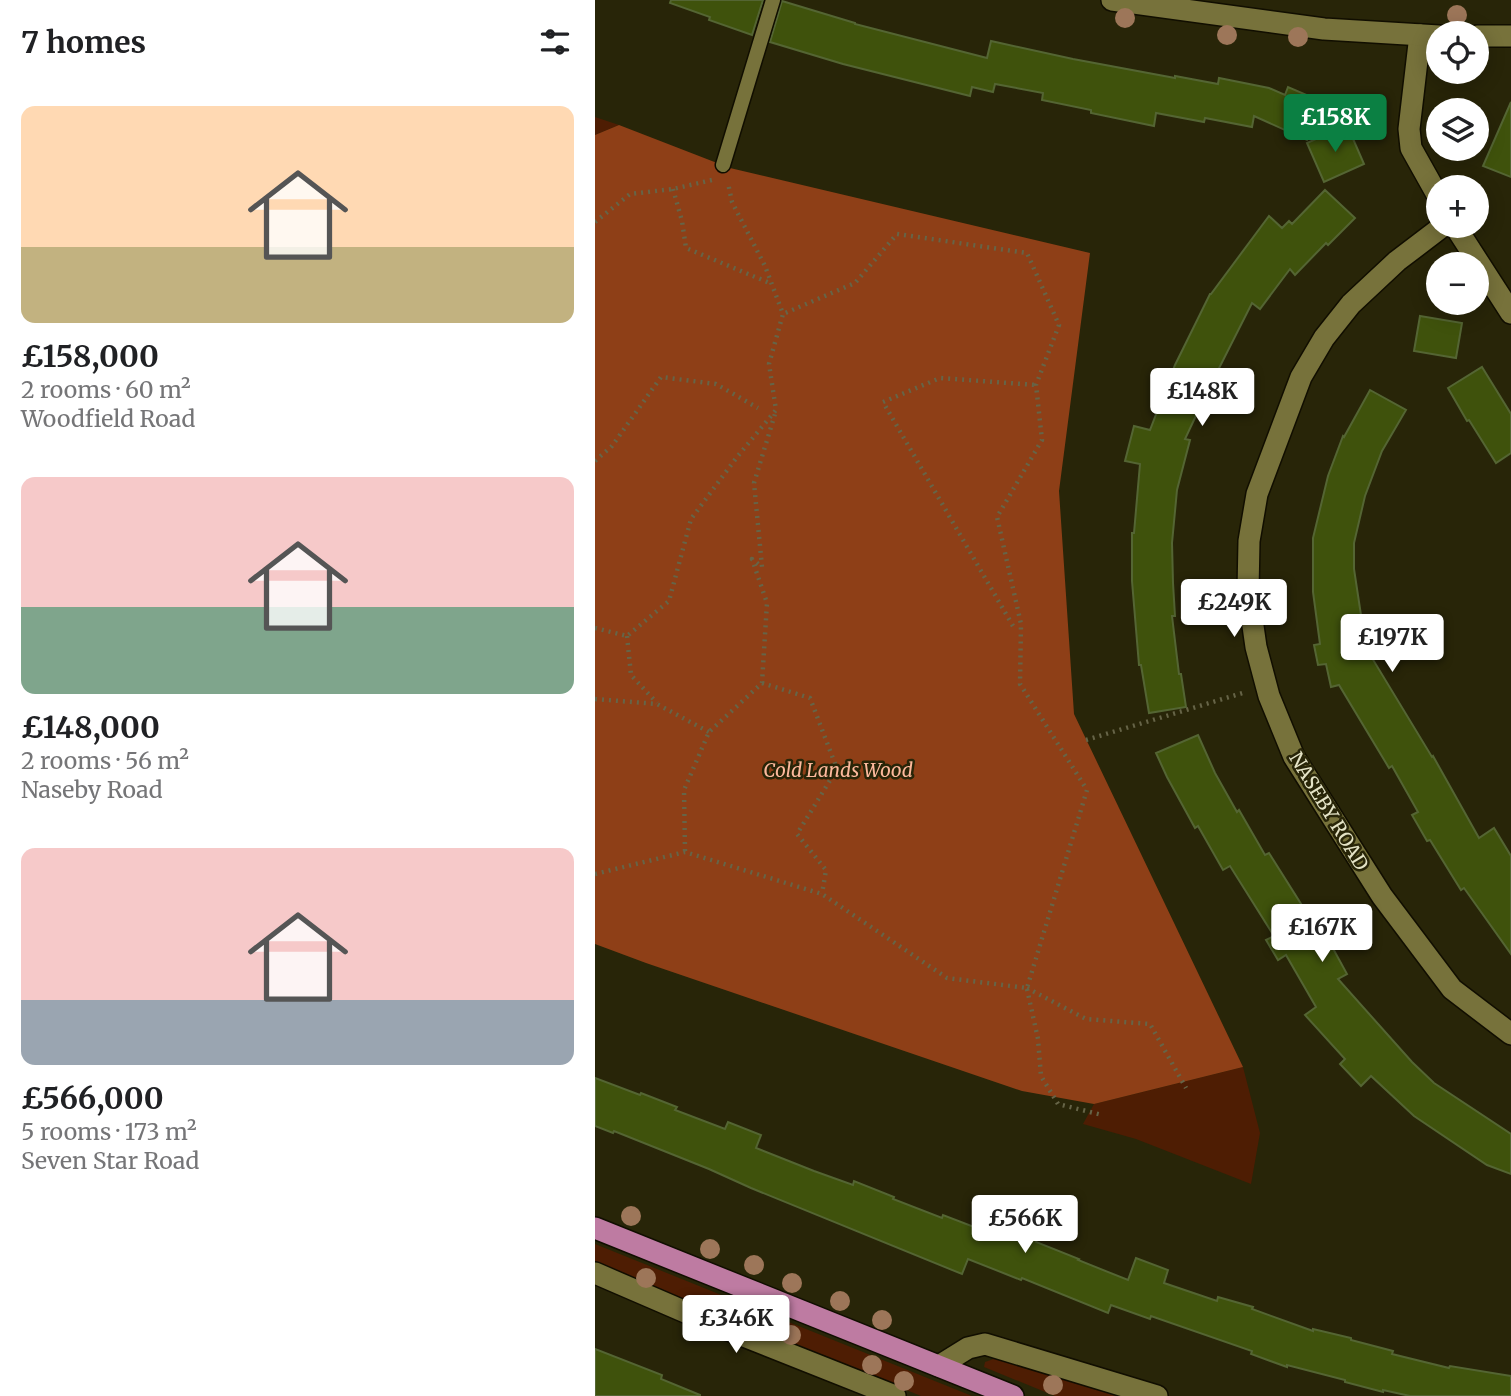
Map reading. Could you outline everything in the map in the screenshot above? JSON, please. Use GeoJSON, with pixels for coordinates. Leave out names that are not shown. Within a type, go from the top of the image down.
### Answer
{"type":"FeatureCollection","features":[{"type":"Feature","properties":{"kind":"highway"},"geometry":{"type":"LineString","coordinates":[[595,1228],[1013,1396]]}},
{"type":"Feature","properties":{"kind":"street"},"geometry":{"type":"LineString","coordinates":[[1112,0],[1324,29],[1426,35]]}},
{"type":"Feature","properties":{"kind":"street"},"geometry":{"type":"LineString","coordinates":[[1489,36],[1511,36]]}},
{"type":"Feature","properties":{"kind":"street"},"geometry":{"type":"LineString","coordinates":[[1426,49],[1409,130],[1411,148],[1426,175]]}},
{"type":"Feature","properties":{"kind":"street","name":"NASEBY ROAD"},"geometry":{"type":"LineString","coordinates":[[1427,238],[1397,261],[1351,304],[1324,338],[1301,377],[1257,494],[1249,541],[1248,591],[1256,647],[1267,686],[1294,757],[1382,897],[1452,989],[1511,1034]]}},
{"type":"Feature","properties":{"kind":"street"},"geometry":{"type":"LineString","coordinates":[[1463,238],[1511,313]]}},
{"type":"Feature","properties":{"kind":"street"},"geometry":{"type":"LineString","coordinates":[[595,1273],[711,1323],[895,1396]]}},
{"type":"Feature","properties":{"kind":"street"},"geometry":{"type":"LineString","coordinates":[[939,1366],[968,1348],[985,1344],[1157,1396]]}},
{"type":"Feature","properties":{"kind":"lane"},"geometry":{"type":"LineString","coordinates":[[725,171],[773,0]]}},
{"type":"Feature","properties":{"kind":"path"},"geometry":{"type":"LineString","coordinates":[[595,222],[630,194],[674,189],[725,171],[732,202],[765,266],[783,314],[769,364],[776,410],[754,483],[762,567],[752,559],[767,603],[762,683],[709,732],[684,790],[685,852]]}},
{"type":"Feature","properties":{"kind":"path"},"geometry":{"type":"LineString","coordinates":[[674,189],[686,248],[772,284]]}},
{"type":"Feature","properties":{"kind":"path"},"geometry":{"type":"LineString","coordinates":[[783,314],[855,283],[897,234],[1027,253],[1059,325],[1036,384],[1042,440],[997,517],[1021,624],[1020,684],[1087,790],[1027,988],[1038,1039],[1041,1076],[1058,1104],[1102,1115]]}},
{"type":"Feature","properties":{"kind":"path"},"geometry":{"type":"LineString","coordinates":[[595,461],[611,446],[661,377],[716,384],[758,408]]}},
{"type":"Feature","properties":{"kind":"path"},"geometry":{"type":"LineString","coordinates":[[1013,626],[883,402],[940,378],[1036,384]]}},
{"type":"Feature","properties":{"kind":"path"},"geometry":{"type":"LineString","coordinates":[[627,636],[669,601],[691,519],[776,410]]}},
{"type":"Feature","properties":{"kind":"path"},"geometry":{"type":"LineString","coordinates":[[595,628],[627,636]]}},
{"type":"Feature","properties":{"kind":"path"},"geometry":{"type":"LineString","coordinates":[[627,636],[631,675],[657,704],[709,732]]}},
{"type":"Feature","properties":{"kind":"path"},"geometry":{"type":"LineString","coordinates":[[762,683],[810,698],[837,769],[797,834],[826,870],[822,894]]}},
{"type":"Feature","properties":{"kind":"path"},"geometry":{"type":"LineString","coordinates":[[1086,740],[1267,686]]}},
{"type":"Feature","properties":{"kind":"path"},"geometry":{"type":"LineString","coordinates":[[595,699],[657,704]]}},
{"type":"Feature","properties":{"kind":"path"},"geometry":{"type":"LineString","coordinates":[[595,874],[685,852],[822,894],[947,978],[1027,988],[1086,1018],[1150,1024],[1187,1088]]}},
{"type":"Feature","properties":{"kind":"shaded area"},"geometry":{"type":"Polygon","coordinates":[[[595,117],[619,125],[595,135],[595,117]]]}},
{"type":"Feature","properties":{"kind":"shaded area"},"geometry":{"type":"Polygon","coordinates":[[[1243,1067],[1260,1133],[1251,1184],[1136,1139],[1083,1124],[1094,1104],[1243,1067]]]}},
{"type":"Feature","properties":{"kind":"shaded area"},"geometry":{"type":"Polygon","coordinates":[[[595,1244],[972,1396],[921,1396],[595,1264],[595,1244]]]}},
{"type":"Feature","properties":{"kind":"shaded area"},"geometry":{"type":"Polygon","coordinates":[[[999,1357],[1126,1396],[1055,1396],[984,1367],[985,1362],[999,1357]]]}},
{"type":"Feature","properties":{"kind":"green space","name":"Cold Lands Wood"},"geometry":{"type":"Polygon","coordinates":[[[619,125],[730,168],[1090,253],[1059,491],[1074,714],[1243,1067],[1094,1104],[1022,1091],[595,944],[595,135],[619,125]]]}},
{"type":"Feature","properties":{"kind":"building"},"geometry":{"type":"Polygon","coordinates":[[[671,0],[763,0],[752,35],[709,20],[710,17],[670,3],[671,0]]]}},
{"type":"Feature","properties":{"kind":"building"},"geometry":{"type":"Polygon","coordinates":[[[782,1],[855,24],[987,58],[991,41],[1175,78],[1218,84],[1219,78],[1269,88],[1285,95],[1288,87],[1323,102],[1307,140],[1254,116],[1252,127],[1205,118],[1204,122],[1156,113],[1154,126],[1042,100],[1043,93],[995,84],[993,92],[972,87],[970,96],[843,64],[770,42],[782,1]]]}},
{"type":"Feature","properties":{"kind":"building"},"geometry":{"type":"Polygon","coordinates":[[[1511,102],[1511,177],[1483,166],[1485,161],[1489,161],[1489,152],[1511,102]]]}},
{"type":"Feature","properties":{"kind":"building"},"geometry":{"type":"Polygon","coordinates":[[[1347,125],[1364,164],[1324,182],[1307,143],[1347,125]]]}},
{"type":"Feature","properties":{"kind":"building"},"geometry":{"type":"Polygon","coordinates":[[[1325,190],[1355,218],[1295,275],[1290,269],[1260,309],[1252,303],[1185,439],[1190,440],[1177,490],[1172,543],[1175,616],[1172,616],[1186,707],[1149,713],[1139,665],[1132,581],[1132,533],[1140,464],[1125,461],[1134,426],[1150,430],[1175,365],[1210,294],[1269,216],[1282,228],[1289,221],[1292,224],[1325,190]]]}},
{"type":"Feature","properties":{"kind":"building"},"geometry":{"type":"Polygon","coordinates":[[[1420,316],[1462,323],[1456,358],[1414,351],[1420,316]]]}},
{"type":"Feature","properties":{"kind":"building"},"geometry":{"type":"Polygon","coordinates":[[[1482,367],[1511,414],[1511,453],[1496,463],[1448,388],[1482,367]]]}},
{"type":"Feature","properties":{"kind":"building"},"geometry":{"type":"Polygon","coordinates":[[[1370,390],[1406,410],[1382,451],[1365,496],[1354,543],[1354,569],[1364,635],[1368,635],[1372,658],[1433,756],[1479,838],[1494,828],[1511,856],[1511,954],[1464,888],[1461,890],[1430,840],[1427,841],[1412,815],[1418,812],[1392,766],[1389,768],[1339,685],[1331,687],[1326,664],[1318,665],[1314,645],[1320,644],[1313,592],[1313,538],[1328,476],[1343,436],[1370,390]]]}},
{"type":"Feature","properties":{"kind":"building"},"geometry":{"type":"Polygon","coordinates":[[[1198,735],[1237,812],[1239,810],[1265,855],[1269,853],[1327,945],[1330,943],[1347,974],[1338,979],[1434,1083],[1511,1134],[1511,1174],[1487,1165],[1414,1116],[1371,1076],[1361,1086],[1340,1064],[1345,1059],[1305,1015],[1316,1007],[1286,955],[1278,960],[1266,940],[1274,936],[1230,866],[1223,870],[1198,826],[1195,828],[1156,753],[1198,735]]]}},
{"type":"Feature","properties":{"kind":"building"},"geometry":{"type":"Polygon","coordinates":[[[595,1078],[677,1107],[675,1110],[725,1129],[728,1122],[761,1135],[756,1148],[814,1171],[853,1185],[854,1181],[942,1218],[943,1215],[987,1232],[992,1219],[1038,1237],[1036,1242],[1128,1280],[1136,1258],[1168,1270],[1164,1283],[1217,1301],[1218,1297],[1253,1307],[1252,1309],[1313,1331],[1351,1338],[1393,1351],[1392,1354],[1449,1368],[1450,1366],[1511,1376],[1511,1396],[1410,1396],[1383,1392],[1287,1367],[1251,1354],[1252,1351],[1151,1316],[1150,1319],[1111,1305],[1108,1313],[968,1259],[962,1274],[709,1169],[595,1126],[595,1078]]]}},
{"type":"Feature","properties":{"kind":"building"},"geometry":{"type":"Polygon","coordinates":[[[595,1349],[662,1375],[661,1379],[700,1396],[595,1396],[595,1349]]]}}]}
